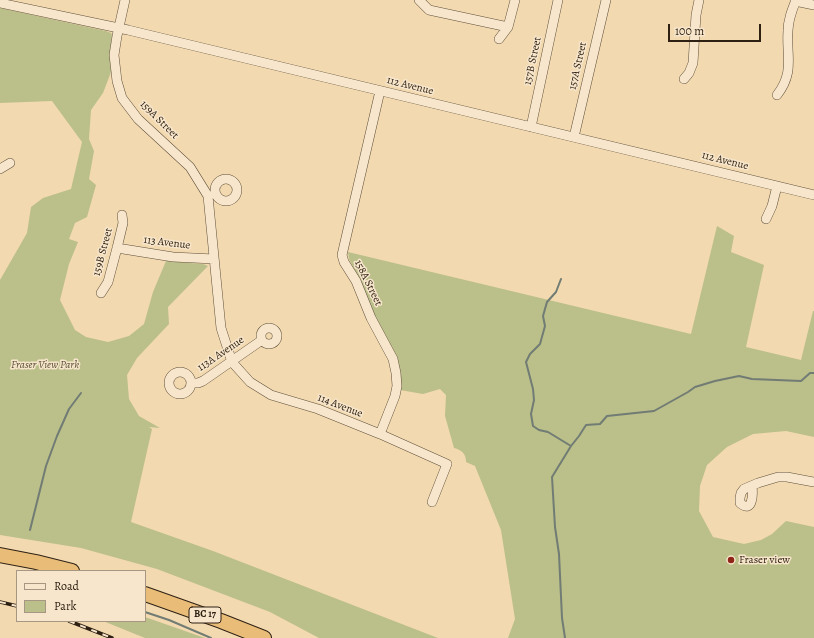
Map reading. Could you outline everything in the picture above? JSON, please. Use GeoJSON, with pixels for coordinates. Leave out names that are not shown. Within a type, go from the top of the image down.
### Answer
{"type":"FeatureCollection","features":[{"type":"Feature","properties":{"kind":"highway"},"geometry":{"type":"LineString","coordinates":[[0,555],[68,570]]}},
{"type":"Feature","properties":{"kind":"highway"},"geometry":{"type":"LineString","coordinates":[[0,563],[36,570]]}},
{"type":"Feature","properties":{"kind":"highway","name":"BC 17"},"geometry":{"type":"LineString","coordinates":[[146,594],[264,638]]}},
{"type":"Feature","properties":{"kind":"highway","name":"BC 17"},"geometry":{"type":"LineString","coordinates":[[146,602],[243,638]]}},
{"type":"Feature","properties":{"kind":"street","name":"159A Street"},"geometry":{"type":"LineString","coordinates":[[125,0],[114,55],[116,81],[122,98],[138,120],[190,167],[212,195],[214,260],[221,328],[232,362]]}},
{"type":"Feature","properties":{"kind":"street"},"geometry":{"type":"LineString","coordinates":[[419,0],[429,10],[508,27]]}},
{"type":"Feature","properties":{"kind":"street"},"geometry":{"type":"LineString","coordinates":[[499,39],[508,27],[515,0]]}},
{"type":"Feature","properties":{"kind":"street","name":"157B Street"},"geometry":{"type":"LineString","coordinates":[[531,127],[558,0]]}},
{"type":"Feature","properties":{"kind":"street","name":"157A Street"},"geometry":{"type":"LineString","coordinates":[[574,137],[606,0]]}},
{"type":"Feature","properties":{"kind":"street"},"geometry":{"type":"LineString","coordinates":[[684,79],[689,73],[693,63],[696,15],[699,0]]}},
{"type":"Feature","properties":{"kind":"street"},"geometry":{"type":"LineString","coordinates":[[777,95],[785,83],[788,69],[788,30],[795,0],[814,5]]}},
{"type":"Feature","properties":{"kind":"street","name":"112 Avenue"},"geometry":{"type":"LineString","coordinates":[[0,3],[119,28],[814,195]]}},
{"type":"Feature","properties":{"kind":"street","name":"158A Street"},"geometry":{"type":"LineString","coordinates":[[380,90],[342,255],[344,262],[356,281],[374,324],[393,359],[396,373],[397,386],[395,396],[380,434]]}},
{"type":"Feature","properties":{"kind":"street"},"geometry":{"type":"LineString","coordinates":[[0,169],[10,163]]}},
{"type":"Feature","properties":{"kind":"street"},"geometry":{"type":"LineString","coordinates":[[766,219],[772,206],[777,186]]}},
{"type":"Feature","properties":{"kind":"street","name":"159B Street"},"geometry":{"type":"LineString","coordinates":[[101,293],[108,282],[123,223],[122,215]]}},
{"type":"Feature","properties":{"kind":"street","name":"113 Avenue"},"geometry":{"type":"LineString","coordinates":[[117,248],[172,258],[214,260]]}},
{"type":"Feature","properties":{"kind":"street","name":"113A Avenue"},"geometry":{"type":"LineString","coordinates":[[192,383],[203,381],[262,340]]}},
{"type":"Feature","properties":{"kind":"street","name":"114 Avenue"},"geometry":{"type":"LineString","coordinates":[[232,362],[250,382],[271,395],[318,409],[448,464],[432,502]]}},
{"type":"Feature","properties":{"kind":"street"},"geometry":{"type":"LineString","coordinates":[[752,486],[782,476],[814,482]]}},
{"type":"Feature","properties":{"kind":"green space","name":"Fraser View Park"},"geometry":{"type":"Polygon","coordinates":[[[0,8],[106,31],[112,35],[110,54],[111,72],[103,93],[91,110],[89,139],[94,151],[89,179],[96,185],[87,217],[75,223],[69,239],[78,242],[69,264],[60,300],[75,330],[86,337],[108,342],[129,336],[144,324],[153,292],[166,261],[203,264],[208,266],[168,307],[169,324],[137,358],[127,375],[129,399],[139,416],[160,428],[149,427],[152,429],[131,522],[213,551],[438,638],[319,638],[270,612],[157,569],[81,548],[0,535],[0,280],[27,233],[31,207],[43,198],[71,189],[82,142],[52,101],[0,103],[0,8]]]}},
{"type":"Feature","properties":{"kind":"green space"},"geometry":{"type":"Polygon","coordinates":[[[717,226],[734,236],[731,252],[764,265],[746,347],[801,360],[814,311],[814,437],[786,431],[753,434],[727,447],[707,465],[700,486],[699,511],[713,537],[744,544],[761,540],[772,534],[786,521],[814,527],[814,638],[508,638],[515,619],[501,530],[475,466],[466,462],[463,453],[454,448],[445,416],[446,395],[440,389],[423,394],[400,390],[396,355],[371,309],[361,282],[349,259],[348,252],[691,334],[717,226]]]}},
{"type":"Feature","properties":{"kind":"green space"},"geometry":{"type":"Polygon","coordinates":[[[146,617],[205,638],[145,638],[105,622],[146,622],[146,617]]]}},
{"type":"Feature","properties":{"kind":"waterway"},"geometry":{"type":"LineString","coordinates":[[561,279],[556,292],[547,302],[543,316],[545,326],[540,344],[530,354],[526,362],[533,389],[534,400],[531,414],[533,426],[539,430],[548,432],[571,446]]}},
{"type":"Feature","properties":{"kind":"waterway"},"geometry":{"type":"LineString","coordinates":[[565,638],[562,618],[559,554],[555,527],[552,477],[586,425],[600,424],[607,416],[654,411],[695,387],[715,381],[739,376],[752,379],[801,381],[810,373],[814,373]]}},
{"type":"Feature","properties":{"kind":"waterway"},"geometry":{"type":"LineString","coordinates":[[30,530],[46,466],[57,436],[69,409],[81,393]]}},
{"type":"Feature","properties":{"kind":"waterway"},"geometry":{"type":"LineString","coordinates":[[146,612],[169,620],[211,638]]}},
{"type":"Feature","properties":{"kind":"railway"},"geometry":{"type":"LineString","coordinates":[[0,602],[16,606]]}},
{"type":"Feature","properties":{"kind":"railway"},"geometry":{"type":"LineString","coordinates":[[72,622],[112,638]]}},
{"type":"Feature","properties":{"kind":"place","name":"Fraser view"},"geometry":{"type":"Point","coordinates":[731,560]}}]}
